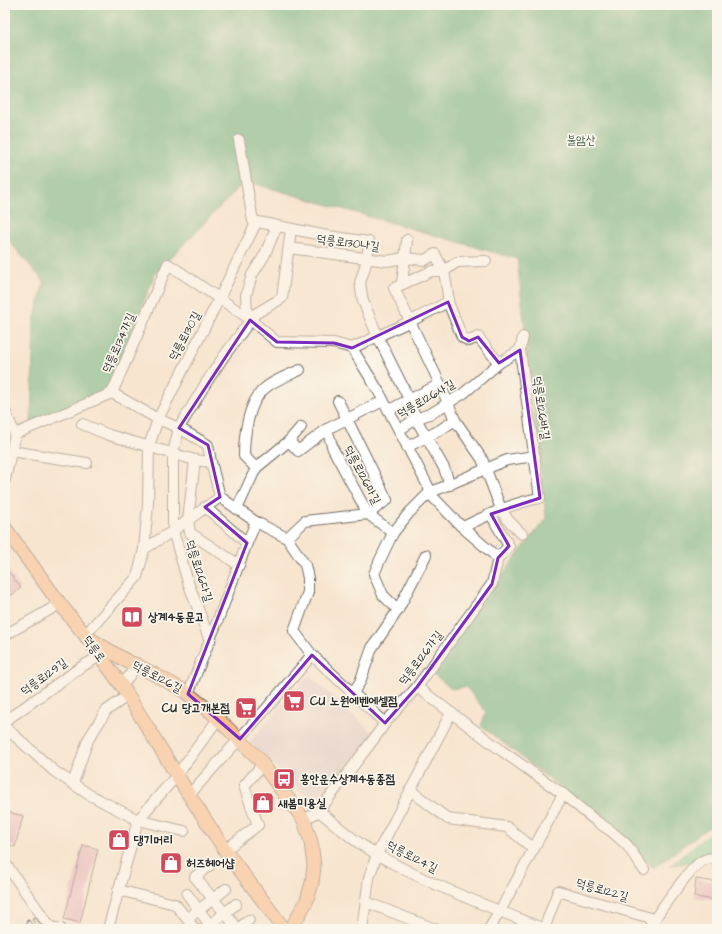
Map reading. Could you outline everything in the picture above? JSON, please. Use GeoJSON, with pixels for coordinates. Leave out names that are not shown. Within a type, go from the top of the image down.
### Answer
{"type":"FeatureCollection","features":[{"type":"Feature","properties":{"kind":"main road","name":"덕릉로"},"geometry":{"type":"LineString","coordinates":[[5,528],[100,656],[124,691],[225,850],[284,929]]}},
{"type":"Feature","properties":{"kind":"main road","name":"덕릉로126길"},"geometry":{"type":"LineString","coordinates":[[85,635],[130,663],[137,665],[183,690],[211,712],[240,738],[263,764],[304,820],[311,842],[314,866],[312,883],[307,900],[292,929]]}},
{"type":"Feature","properties":{"kind":"street"},"geometry":{"type":"LineString","coordinates":[[239,140],[253,221],[256,223]]}},
{"type":"Feature","properties":{"kind":"street","name":"덕릉로130나길"},"geometry":{"type":"LineString","coordinates":[[256,223],[369,242],[367,258]]}},
{"type":"Feature","properties":{"kind":"street","name":"덕릉로130길"},"geometry":{"type":"LineString","coordinates":[[85,635],[137,577],[144,549],[148,504],[149,446],[158,419],[256,223]]}},
{"type":"Feature","properties":{"kind":"street"},"geometry":{"type":"LineString","coordinates":[[249,319],[246,295],[252,275],[264,256],[277,226]]}},
{"type":"Feature","properties":{"kind":"street"},"geometry":{"type":"LineString","coordinates":[[179,428],[206,383],[249,319],[282,298],[291,229]]}},
{"type":"Feature","properties":{"kind":"street"},"geometry":{"type":"LineString","coordinates":[[402,284],[404,258],[408,240]]}},
{"type":"Feature","properties":{"kind":"street","name":"덕릉로130나길"},"geometry":{"type":"LineString","coordinates":[[289,248],[387,261],[404,258],[425,260],[435,254],[444,271]]}},
{"type":"Feature","properties":{"kind":"street"},"geometry":{"type":"LineString","coordinates":[[367,258],[360,282],[363,301],[378,337]]}},
{"type":"Feature","properties":{"kind":"street"},"geometry":{"type":"LineString","coordinates":[[409,322],[394,288],[432,270],[444,271],[457,262],[486,261]]}},
{"type":"Feature","properties":{"kind":"street","name":"덕릉로134가길"},"geometry":{"type":"LineString","coordinates":[[112,393],[168,264],[219,299]]}},
{"type":"Feature","properties":{"kind":"street"},"geometry":{"type":"LineString","coordinates":[[444,271],[448,302],[462,337],[469,341],[478,337],[499,363]]}},
{"type":"Feature","properties":{"kind":"street"},"geometry":{"type":"LineString","coordinates":[[219,299],[249,319],[277,342],[334,343],[352,348],[378,337],[448,302]]}},
{"type":"Feature","properties":{"kind":"street","name":"덕릉로126사길"},"geometry":{"type":"LineString","coordinates":[[389,410],[440,384],[409,322]]}},
{"type":"Feature","properties":{"kind":"street","name":"덕릉로126사길"},"geometry":{"type":"LineString","coordinates":[[378,337],[409,399]]}},
{"type":"Feature","properties":{"kind":"street","name":"덕릉로126바길"},"geometry":{"type":"LineString","coordinates":[[429,493],[485,468],[507,460],[535,456],[520,350],[523,337]]}},
{"type":"Feature","properties":{"kind":"street"},"geometry":{"type":"LineString","coordinates":[[352,348],[389,410],[431,492],[393,532],[374,574],[383,595],[398,610]]}},
{"type":"Feature","properties":{"kind":"street","name":"덕릉로126사길"},"geometry":{"type":"LineString","coordinates":[[399,430],[416,419],[432,413],[448,404],[464,393],[499,363],[520,350]]}},
{"type":"Feature","properties":{"kind":"street"},"geometry":{"type":"LineString","coordinates":[[256,468],[244,456],[244,442],[252,405],[263,390],[277,380],[300,370]]}},
{"type":"Feature","properties":{"kind":"street"},"geometry":{"type":"LineString","coordinates":[[440,384],[455,420],[482,458],[485,468]]}},
{"type":"Feature","properties":{"kind":"street"},"geometry":{"type":"LineString","coordinates":[[15,434],[112,393],[208,445],[220,497],[256,522],[287,538],[305,565],[308,578],[308,592],[294,631],[312,655],[352,694],[385,723]]}},
{"type":"Feature","properties":{"kind":"street"},"geometry":{"type":"LineString","coordinates":[[409,399],[416,419],[444,468],[450,484]]}},
{"type":"Feature","properties":{"kind":"street","name":"덕릉로126마길"},"geometry":{"type":"LineString","coordinates":[[327,429],[333,449],[368,514],[387,500],[338,401]]}},
{"type":"Feature","properties":{"kind":"street"},"geometry":{"type":"LineString","coordinates":[[289,441],[298,451],[327,429],[383,401]]}},
{"type":"Feature","properties":{"kind":"street"},"geometry":{"type":"LineString","coordinates":[[5,411],[15,434],[5,480]]}},
{"type":"Feature","properties":{"kind":"street"},"geometry":{"type":"LineString","coordinates":[[407,447],[455,420]]}},
{"type":"Feature","properties":{"kind":"street"},"geometry":{"type":"LineString","coordinates":[[82,424],[109,436],[149,446],[194,460],[211,462]]}},
{"type":"Feature","properties":{"kind":"street","name":"덕릉로126다길"},"geometry":{"type":"LineString","coordinates":[[179,428],[172,453],[173,531],[188,582],[210,641]]}},
{"type":"Feature","properties":{"kind":"street"},"geometry":{"type":"LineString","coordinates":[[237,509],[256,468],[289,441],[301,428]]}},
{"type":"Feature","properties":{"kind":"street"},"geometry":{"type":"LineString","coordinates":[[11,452],[87,463]]}},
{"type":"Feature","properties":{"kind":"street"},"geometry":{"type":"LineString","coordinates":[[463,527],[496,512],[528,500],[540,498],[535,456]]}},
{"type":"Feature","properties":{"kind":"street"},"geometry":{"type":"LineString","coordinates":[[188,520],[194,460]]}},
{"type":"Feature","properties":{"kind":"street","name":"덕릉로126가길"},"geometry":{"type":"LineString","coordinates":[[304,820],[319,811],[385,723],[417,687],[492,584],[498,558],[509,546],[496,524],[494,490],[485,468]]}},
{"type":"Feature","properties":{"kind":"street"},"geometry":{"type":"LineString","coordinates":[[429,493],[463,527],[498,558]]}},
{"type":"Feature","properties":{"kind":"street"},"geometry":{"type":"LineString","coordinates":[[144,549],[173,531],[220,497]]}},
{"type":"Feature","properties":{"kind":"street"},"geometry":{"type":"LineString","coordinates":[[205,508],[247,543]]}},
{"type":"Feature","properties":{"kind":"street","name":"덕릉로126가길"},"geometry":{"type":"LineString","coordinates":[[496,512],[508,520],[522,534]]}},
{"type":"Feature","properties":{"kind":"street"},"geometry":{"type":"LineString","coordinates":[[287,538],[305,521],[368,514],[393,532]]}},
{"type":"Feature","properties":{"kind":"street","name":"덕릉로126다길"},"geometry":{"type":"LineString","coordinates":[[188,520],[190,533],[239,565]]}},
{"type":"Feature","properties":{"kind":"street","name":"덕릉로126다길"},"geometry":{"type":"LineString","coordinates":[[188,694],[256,522]]}},
{"type":"Feature","properties":{"kind":"street"},"geometry":{"type":"LineString","coordinates":[[352,694],[360,682],[372,648],[398,610],[426,555]]}},
{"type":"Feature","properties":{"kind":"street"},"geometry":{"type":"LineString","coordinates":[[5,634],[60,604]]}},
{"type":"Feature","properties":{"kind":"street"},"geometry":{"type":"LineString","coordinates":[[189,795],[312,655]]}},
{"type":"Feature","properties":{"kind":"street","name":"덕릉로129길"},"geometry":{"type":"LineString","coordinates":[[5,721],[81,667],[100,656]]}},
{"type":"Feature","properties":{"kind":"street"},"geometry":{"type":"LineString","coordinates":[[73,783],[88,740],[106,711],[124,691],[137,665]]}},
{"type":"Feature","properties":{"kind":"street"},"geometry":{"type":"LineString","coordinates":[[417,687],[611,831],[627,845],[644,870]]}},
{"type":"Feature","properties":{"kind":"street"},"geometry":{"type":"LineString","coordinates":[[362,929],[369,878],[377,854],[451,713]]}},
{"type":"Feature","properties":{"kind":"street"},"geometry":{"type":"LineString","coordinates":[[108,929],[138,820],[177,775],[218,719]]}},
{"type":"Feature","properties":{"kind":"street"},"geometry":{"type":"LineString","coordinates":[[5,727],[45,764],[88,794],[138,820],[184,832]]}},
{"type":"Feature","properties":{"kind":"street"},"geometry":{"type":"LineString","coordinates":[[225,850],[258,825],[244,786],[263,764]]}},
{"type":"Feature","properties":{"kind":"street"},"geometry":{"type":"LineString","coordinates":[[410,790],[427,805],[448,819],[507,827],[534,849]]}},
{"type":"Feature","properties":{"kind":"street"},"geometry":{"type":"LineString","coordinates":[[489,929],[563,794]]}},
{"type":"Feature","properties":{"kind":"street","name":"덕릉로124길"},"geometry":{"type":"LineString","coordinates":[[319,811],[364,847],[377,854],[452,892],[544,929]]}},
{"type":"Feature","properties":{"kind":"street"},"geometry":{"type":"LineString","coordinates":[[649,929],[654,919],[701,862],[709,858],[717,858]]}},
{"type":"Feature","properties":{"kind":"street"},"geometry":{"type":"LineString","coordinates":[[5,863],[50,927],[61,929]]}},
{"type":"Feature","properties":{"kind":"street"},"geometry":{"type":"LineString","coordinates":[[211,864],[195,877],[238,929],[248,920]]}},
{"type":"Feature","properties":{"kind":"street"},"geometry":{"type":"LineString","coordinates":[[187,919],[226,889]]}},
{"type":"Feature","properties":{"kind":"street"},"geometry":{"type":"LineString","coordinates":[[118,890],[175,904],[195,929]]}},
{"type":"Feature","properties":{"kind":"street","name":"덕릉로122길"},"geometry":{"type":"LineString","coordinates":[[544,929],[558,891],[654,919]]}},
{"type":"Feature","properties":{"kind":"street"},"geometry":{"type":"LineString","coordinates":[[187,894],[199,910],[209,928],[236,904]]}},
{"type":"Feature","properties":{"kind":"street"},"geometry":{"type":"LineString","coordinates":[[366,902],[435,929]]}},
{"type":"Feature","properties":{"kind":"highlighted area"},"geometry":{"type":"Polygon","coordinates":[[[448,302],[462,337],[469,341],[478,337],[499,363],[520,350],[540,498],[491,514],[509,546],[498,558],[492,584],[417,687],[385,723],[312,655],[240,739],[188,694],[247,543],[205,507],[220,497],[208,445],[179,428],[250,320],[277,342],[334,343],[352,348],[448,302]]]}},
{"type":"Feature","properties":{"kind":"shaded area"},"geometry":{"type":"Polygon","coordinates":[[[309,675],[375,735],[314,802],[249,742],[309,675]]]}},
{"type":"Feature","properties":{"kind":"green space","name":"불암산"},"geometry":{"type":"Polygon","coordinates":[[[5,5],[717,5],[717,826],[709,827],[653,868],[612,827],[481,726],[486,712],[466,687],[452,689],[428,670],[546,518],[517,259],[245,181],[155,274],[109,388],[31,423],[34,321],[44,282],[5,236],[5,5]]]}},
{"type":"Feature","properties":{"kind":"green space"},"geometry":{"type":"Polygon","coordinates":[[[710,833],[717,833],[717,856],[670,866],[710,833]]]}},
{"type":"Feature","properties":{"kind":"building"},"geometry":{"type":"Polygon","coordinates":[[[5,567],[21,588],[5,600],[5,567]]]}},
{"type":"Feature","properties":{"kind":"building"},"geometry":{"type":"Polygon","coordinates":[[[8,812],[23,816],[15,847],[5,844],[5,823],[8,812]]]}},
{"type":"Feature","properties":{"kind":"building"},"geometry":{"type":"Polygon","coordinates":[[[83,845],[98,849],[80,923],[64,919],[83,845]]]}},
{"type":"Feature","properties":{"kind":"building"},"geometry":{"type":"Polygon","coordinates":[[[696,879],[717,882],[717,900],[694,897],[696,879]]]}},
{"type":"Feature","properties":{"kind":"railway"},"geometry":{"type":"LineString","coordinates":[[34,919],[41,929]]}},
{"type":"Feature","properties":{"kind":"railway"},"geometry":{"type":"LineString","coordinates":[[28,922],[33,929]]}},
{"type":"Feature","properties":{"kind":"place","name":"상계4동문고"},"geometry":{"type":"Point","coordinates":[132,617]}},
{"type":"Feature","properties":{"kind":"place","name":"CU 노원에벤에셀점"},"geometry":{"type":"Point","coordinates":[294,701]}},
{"type":"Feature","properties":{"kind":"place","name":"CU 당고개본점"},"geometry":{"type":"Point","coordinates":[246,708]}},
{"type":"Feature","properties":{"kind":"place","name":"흥안운수상계4동종점"},"geometry":{"type":"Point","coordinates":[284,779]}},
{"type":"Feature","properties":{"kind":"place","name":"새봄미용실"},"geometry":{"type":"Point","coordinates":[263,803]}},
{"type":"Feature","properties":{"kind":"place","name":"댕기머리"},"geometry":{"type":"Point","coordinates":[119,840]}},
{"type":"Feature","properties":{"kind":"place","name":"허즈헤어샵"},"geometry":{"type":"Point","coordinates":[171,863]}}]}
